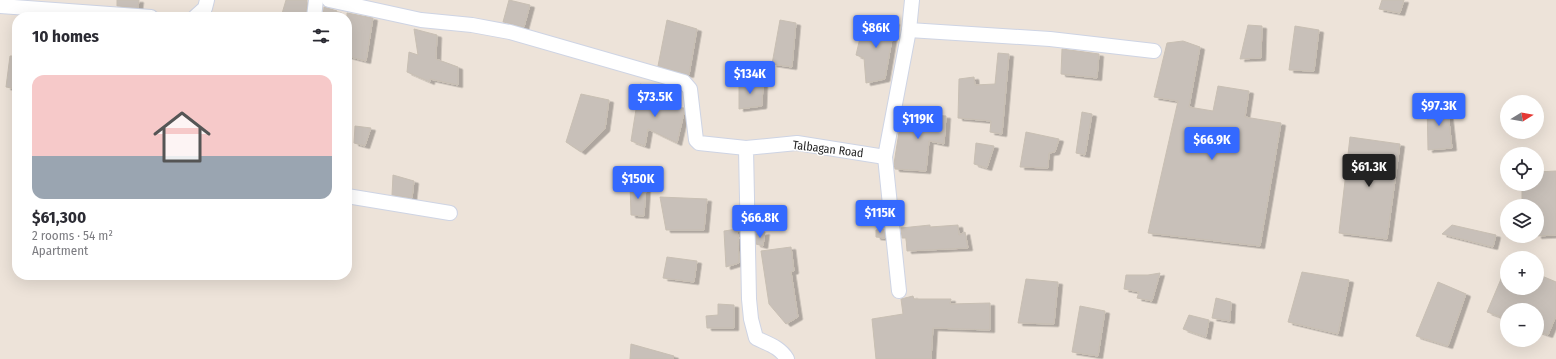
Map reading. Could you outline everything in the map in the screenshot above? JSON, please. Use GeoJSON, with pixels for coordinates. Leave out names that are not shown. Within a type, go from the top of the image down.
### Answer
{"type":"FeatureCollection","features":[{"type":"Feature","properties":{"kind":"street"},"geometry":{"type":"LineString","coordinates":[[201,12],[205,8],[207,0]]}},
{"type":"Feature","properties":{"kind":"street"},"geometry":{"type":"LineString","coordinates":[[315,12],[316,0]]}},
{"type":"Feature","properties":{"kind":"street","name":"Talbagan Road"},"geometry":{"type":"LineString","coordinates":[[329,0],[420,20],[472,25],[510,32],[684,82],[689,86],[691,93],[696,140],[699,143],[746,148],[797,144],[885,157]]}},
{"type":"Feature","properties":{"kind":"street"},"geometry":{"type":"LineString","coordinates":[[899,291],[885,157],[909,30],[912,0]]}},
{"type":"Feature","properties":{"kind":"street"},"geometry":{"type":"LineString","coordinates":[[0,6],[80,6],[119,12]]}},
{"type":"Feature","properties":{"kind":"street"},"geometry":{"type":"LineString","coordinates":[[909,30],[1050,39],[1154,51]]}},
{"type":"Feature","properties":{"kind":"street"},"geometry":{"type":"LineString","coordinates":[[746,148],[748,211],[747,260],[751,319],[756,338],[784,352],[788,359]]}},
{"type":"Feature","properties":{"kind":"street"},"geometry":{"type":"LineString","coordinates":[[352,197],[450,214]]}},
{"type":"Feature","properties":{"kind":"building"},"geometry":{"type":"Polygon","coordinates":[[[117,0],[139,0],[138,8],[117,6],[117,0]]]}},
{"type":"Feature","properties":{"kind":"building"},"geometry":{"type":"Polygon","coordinates":[[[286,0],[307,0],[306,12],[282,12],[286,0]]]}},
{"type":"Feature","properties":{"kind":"building"},"geometry":{"type":"Polygon","coordinates":[[[509,0],[530,5],[524,27],[503,22],[509,0]]]}},
{"type":"Feature","properties":{"kind":"building"},"geometry":{"type":"Polygon","coordinates":[[[1382,0],[1404,0],[1400,13],[1379,9],[1382,0]]]}},
{"type":"Feature","properties":{"kind":"building"},"geometry":{"type":"Polygon","coordinates":[[[324,7],[337,11],[337,12],[324,12],[324,7]]]}},
{"type":"Feature","properties":{"kind":"building"},"geometry":{"type":"Polygon","coordinates":[[[352,14],[373,18],[366,61],[352,57],[352,14]]]}},
{"type":"Feature","properties":{"kind":"building"},"geometry":{"type":"Polygon","coordinates":[[[667,20],[697,29],[689,75],[658,66],[667,20]]]}},
{"type":"Feature","properties":{"kind":"building"},"geometry":{"type":"Polygon","coordinates":[[[780,20],[796,23],[792,67],[772,64],[780,20]]]}},
{"type":"Feature","properties":{"kind":"building"},"geometry":{"type":"Polygon","coordinates":[[[864,21],[895,22],[885,79],[866,83],[864,58],[856,55],[864,21]]]}},
{"type":"Feature","properties":{"kind":"building"},"geometry":{"type":"Polygon","coordinates":[[[1248,25],[1262,26],[1261,58],[1240,59],[1248,25]]]}},
{"type":"Feature","properties":{"kind":"building"},"geometry":{"type":"Polygon","coordinates":[[[1295,26],[1319,30],[1314,71],[1289,70],[1295,26]]]}},
{"type":"Feature","properties":{"kind":"building"},"geometry":{"type":"Polygon","coordinates":[[[414,29],[437,35],[436,59],[458,67],[458,85],[430,79],[430,82],[407,72],[409,52],[418,55],[414,29]]]}},
{"type":"Feature","properties":{"kind":"building"},"geometry":{"type":"Polygon","coordinates":[[[1183,41],[1200,47],[1189,107],[1213,111],[1218,86],[1249,91],[1245,117],[1281,123],[1260,246],[1148,233],[1178,101],[1154,97],[1167,43],[1183,41]]]}},
{"type":"Feature","properties":{"kind":"building"},"geometry":{"type":"Polygon","coordinates":[[[1062,49],[1099,54],[1097,78],[1061,74],[1062,49]]]}},
{"type":"Feature","properties":{"kind":"building"},"geometry":{"type":"Polygon","coordinates":[[[998,53],[1009,54],[1002,134],[990,132],[991,121],[958,118],[959,79],[974,77],[975,85],[995,84],[998,53]]]}},
{"type":"Feature","properties":{"kind":"building"},"geometry":{"type":"Polygon","coordinates":[[[10,56],[12,56],[12,88],[6,87],[10,56]]]}},
{"type":"Feature","properties":{"kind":"building"},"geometry":{"type":"Polygon","coordinates":[[[739,82],[763,84],[762,106],[739,109],[739,82]]]}},
{"type":"Feature","properties":{"kind":"building"},"geometry":{"type":"Polygon","coordinates":[[[640,84],[656,88],[652,106],[684,108],[677,143],[648,129],[645,146],[631,141],[640,84]]]}},
{"type":"Feature","properties":{"kind":"building"},"geometry":{"type":"Polygon","coordinates":[[[581,94],[609,100],[605,129],[581,152],[566,142],[581,94]]]}},
{"type":"Feature","properties":{"kind":"building"},"geometry":{"type":"Polygon","coordinates":[[[1447,103],[1452,148],[1428,150],[1427,104],[1447,103]]]}},
{"type":"Feature","properties":{"kind":"building"},"geometry":{"type":"Polygon","coordinates":[[[1082,112],[1092,114],[1085,155],[1076,153],[1082,112]]]}},
{"type":"Feature","properties":{"kind":"building"},"geometry":{"type":"Polygon","coordinates":[[[902,113],[929,117],[929,115],[946,116],[944,144],[929,141],[926,171],[895,169],[894,164],[902,113]]]}},
{"type":"Feature","properties":{"kind":"building"},"geometry":{"type":"Polygon","coordinates":[[[355,126],[371,128],[365,146],[354,143],[355,126]]]}},
{"type":"Feature","properties":{"kind":"building"},"geometry":{"type":"Polygon","coordinates":[[[1026,132],[1059,139],[1055,152],[1049,153],[1048,168],[1020,167],[1026,132]]]}},
{"type":"Feature","properties":{"kind":"building"},"geometry":{"type":"Polygon","coordinates":[[[1350,137],[1400,144],[1387,239],[1339,233],[1350,137]]]}},
{"type":"Feature","properties":{"kind":"building"},"geometry":{"type":"Polygon","coordinates":[[[976,143],[994,146],[987,168],[974,164],[976,143]]]}},
{"type":"Feature","properties":{"kind":"building"},"geometry":{"type":"Polygon","coordinates":[[[1556,171],[1556,235],[1544,236],[1544,199],[1522,199],[1522,191],[1544,191],[1544,172],[1556,171]]]}},
{"type":"Feature","properties":{"kind":"building"},"geometry":{"type":"Polygon","coordinates":[[[393,175],[414,181],[412,198],[392,195],[393,175]]]}},
{"type":"Feature","properties":{"kind":"building"},"geometry":{"type":"Polygon","coordinates":[[[630,185],[646,186],[644,216],[631,215],[630,185]]]}},
{"type":"Feature","properties":{"kind":"building"},"geometry":{"type":"Polygon","coordinates":[[[660,197],[707,199],[704,230],[666,230],[660,197]]]}},
{"type":"Feature","properties":{"kind":"building"},"geometry":{"type":"Polygon","coordinates":[[[930,225],[930,227],[958,225],[959,235],[965,232],[968,248],[907,251],[906,238],[902,238],[901,228],[930,225]]]}},
{"type":"Feature","properties":{"kind":"building"},"geometry":{"type":"Polygon","coordinates":[[[1452,225],[1496,235],[1493,247],[1442,234],[1452,225]]]}},
{"type":"Feature","properties":{"kind":"building"},"geometry":{"type":"Polygon","coordinates":[[[737,229],[738,238],[739,237],[739,263],[726,267],[724,231],[737,229]]]}},
{"type":"Feature","properties":{"kind":"building"},"geometry":{"type":"Polygon","coordinates":[[[884,229],[885,238],[876,237],[876,230],[884,229]]]}},
{"type":"Feature","properties":{"kind":"building"},"geometry":{"type":"Polygon","coordinates":[[[765,232],[763,246],[756,244],[756,234],[765,232]]]}},
{"type":"Feature","properties":{"kind":"building"},"geometry":{"type":"Polygon","coordinates":[[[791,247],[794,271],[791,272],[798,317],[786,324],[769,304],[761,251],[791,247]]]}},
{"type":"Feature","properties":{"kind":"building"},"geometry":{"type":"Polygon","coordinates":[[[667,257],[697,261],[694,282],[663,278],[667,257]]]}},
{"type":"Feature","properties":{"kind":"building"},"geometry":{"type":"Polygon","coordinates":[[[1302,272],[1349,280],[1338,334],[1288,322],[1302,272]]]}},
{"type":"Feature","properties":{"kind":"building"},"geometry":{"type":"Polygon","coordinates":[[[1160,273],[1152,301],[1137,298],[1139,292],[1124,289],[1126,275],[1148,275],[1160,273]]]}},
{"type":"Feature","properties":{"kind":"building"},"geometry":{"type":"Polygon","coordinates":[[[1544,277],[1556,282],[1556,316],[1548,335],[1544,334],[1544,303],[1500,303],[1500,317],[1487,312],[1500,281],[1500,295],[1544,295],[1544,277]]]}},
{"type":"Feature","properties":{"kind":"building"},"geometry":{"type":"Polygon","coordinates":[[[1026,279],[1058,282],[1054,324],[1018,323],[1026,279]]]}},
{"type":"Feature","properties":{"kind":"building"},"geometry":{"type":"Polygon","coordinates":[[[1438,282],[1466,294],[1448,346],[1416,336],[1438,282]]]}},
{"type":"Feature","properties":{"kind":"building"},"geometry":{"type":"Polygon","coordinates":[[[913,296],[914,299],[951,299],[950,304],[990,303],[990,330],[933,328],[931,359],[876,359],[872,319],[903,314],[901,299],[913,296]]]}},
{"type":"Feature","properties":{"kind":"building"},"geometry":{"type":"Polygon","coordinates":[[[1216,298],[1231,302],[1230,321],[1212,318],[1216,298]]]}},
{"type":"Feature","properties":{"kind":"building"},"geometry":{"type":"Polygon","coordinates":[[[718,304],[734,305],[734,328],[707,328],[706,316],[718,315],[718,304]]]}},
{"type":"Feature","properties":{"kind":"building"},"geometry":{"type":"Polygon","coordinates":[[[1080,306],[1105,311],[1098,356],[1072,352],[1080,306]]]}},
{"type":"Feature","properties":{"kind":"building"},"geometry":{"type":"Polygon","coordinates":[[[1189,315],[1209,320],[1206,337],[1183,329],[1189,315]]]}},
{"type":"Feature","properties":{"kind":"building"},"geometry":{"type":"Polygon","coordinates":[[[631,344],[674,356],[673,359],[630,359],[631,344]]]}}]}
